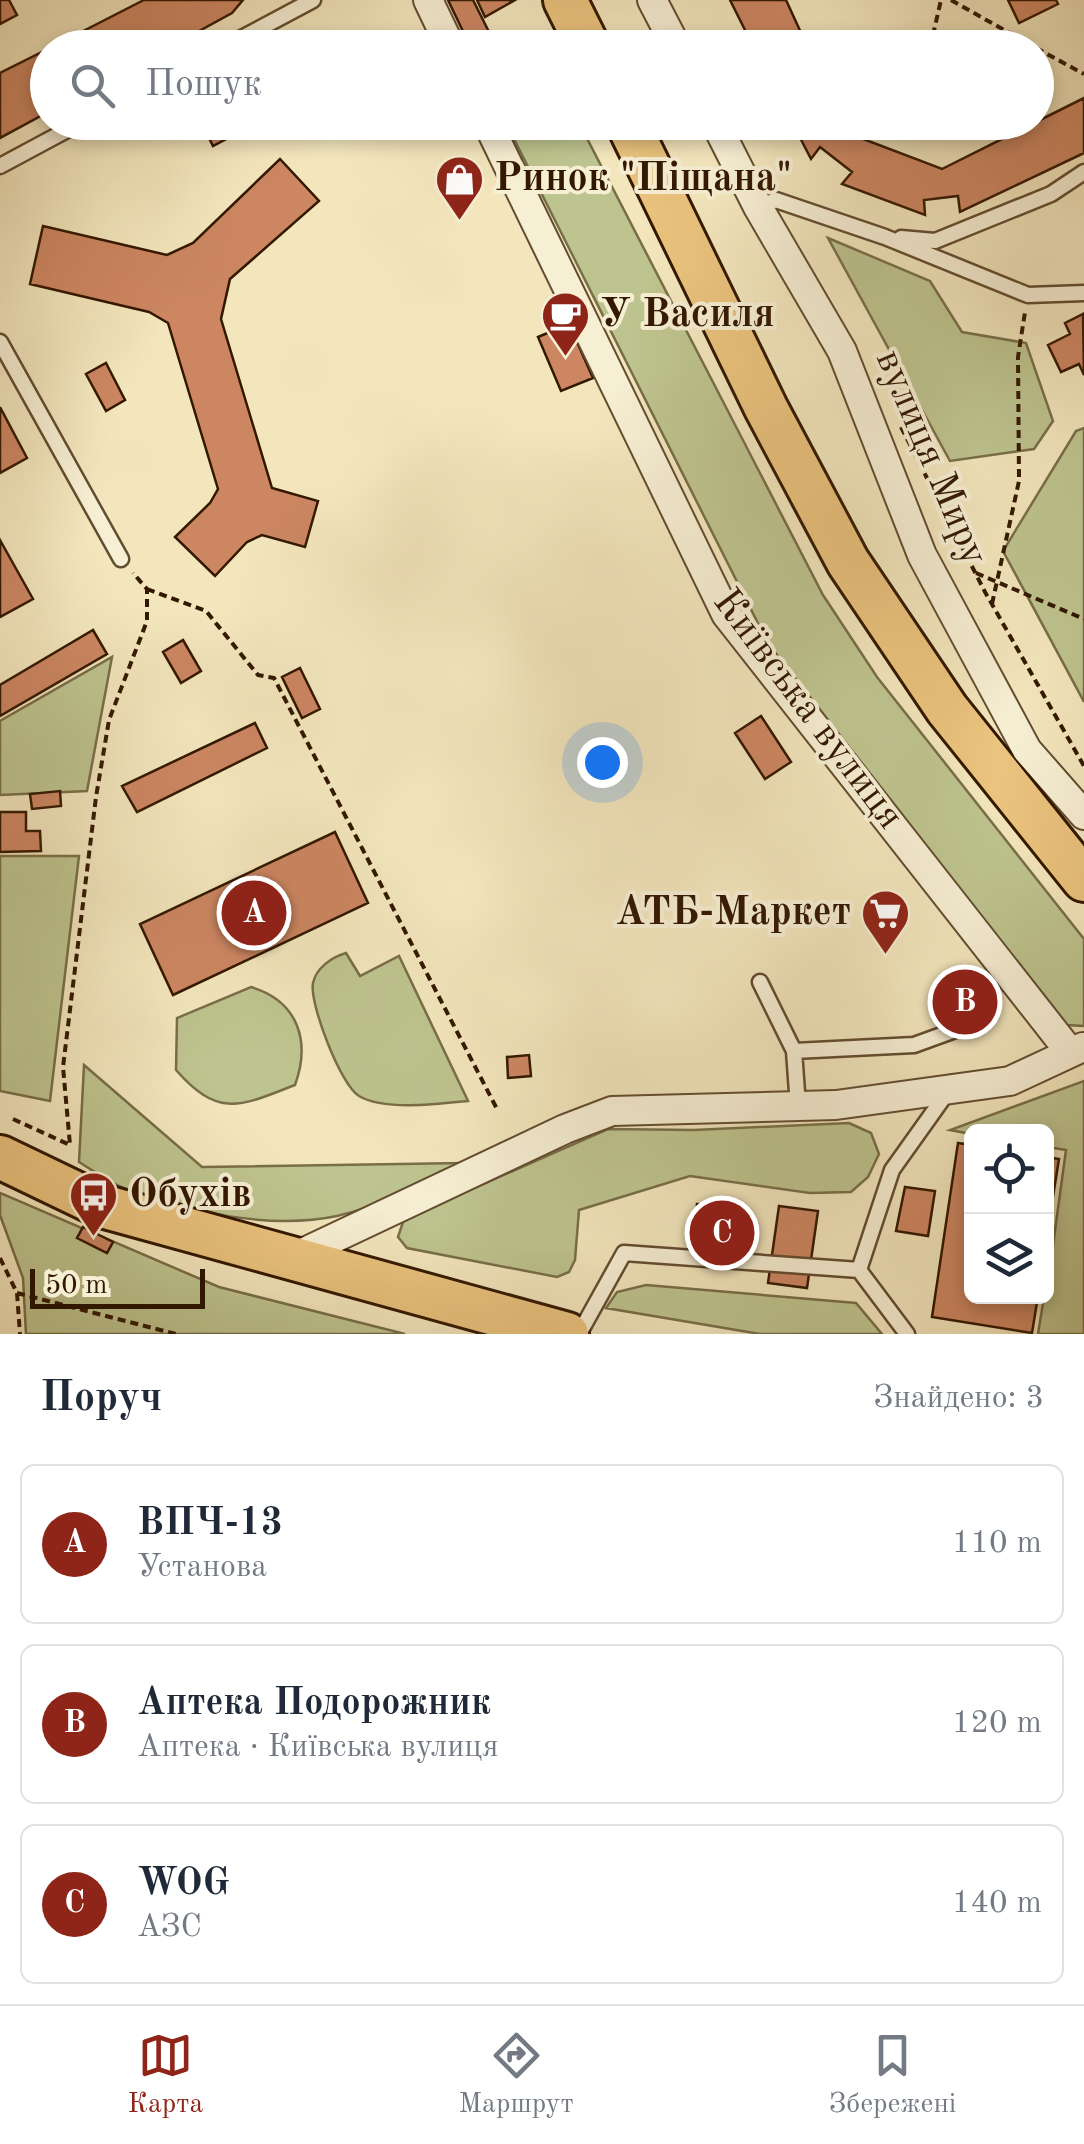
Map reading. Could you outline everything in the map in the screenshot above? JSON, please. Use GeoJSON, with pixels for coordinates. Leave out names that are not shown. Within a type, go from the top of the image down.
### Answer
{"type":"FeatureCollection","features":[{"type":"Feature","properties":{"kind":"main road"},"geometry":{"type":"LineString","coordinates":[[565,0],[580,30]]}},
{"type":"Feature","properties":{"kind":"main road"},"geometry":{"type":"LineString","coordinates":[[635,140],[766,408],[848,562],[947,709],[1084,880]]}},
{"type":"Feature","properties":{"kind":"main road"},"geometry":{"type":"LineString","coordinates":[[6,1138],[102,1206],[562,1333]]}},
{"type":"Feature","properties":{"kind":"street"},"geometry":{"type":"LineString","coordinates":[[428,0],[442,30]]}},
{"type":"Feature","properties":{"kind":"street"},"geometry":{"type":"LineString","coordinates":[[652,0],[667,30]]}},
{"type":"Feature","properties":{"kind":"street","name":"Київська вулиця"},"geometry":{"type":"LineString","coordinates":[[496,140],[726,614],[1077,1049]]}},
{"type":"Feature","properties":{"kind":"street","name":"вулиця Миру"},"geometry":{"type":"LineString","coordinates":[[724,140],[758,207],[842,350],[922,556],[1027,750],[1084,815]]}},
{"type":"Feature","properties":{"kind":"street"},"geometry":{"type":"LineString","coordinates":[[290,1259],[565,1129],[612,1111],[836,1104],[950,1089],[1010,1080],[1077,1049]]}},
{"type":"Feature","properties":{"kind":"lane"},"geometry":{"type":"LineString","coordinates":[[257,30],[313,0]]}},
{"type":"Feature","properties":{"kind":"lane"},"geometry":{"type":"LineString","coordinates":[[0,166],[48,140]]}},
{"type":"Feature","properties":{"kind":"lane"},"geometry":{"type":"LineString","coordinates":[[885,237],[935,241],[1051,194],[1084,172]]}},
{"type":"Feature","properties":{"kind":"lane"},"geometry":{"type":"LineString","coordinates":[[758,207],[776,200],[885,237],[1028,295],[1084,293]]}},
{"type":"Feature","properties":{"kind":"lane"},"geometry":{"type":"LineString","coordinates":[[0,342],[121,559]]}},
{"type":"Feature","properties":{"kind":"lane"},"geometry":{"type":"LineString","coordinates":[[760,982],[794,1051],[798,1106]]}},
{"type":"Feature","properties":{"kind":"lane"},"geometry":{"type":"LineString","coordinates":[[794,1051],[914,1044],[969,1025]]}},
{"type":"Feature","properties":{"kind":"lane"},"geometry":{"type":"LineString","coordinates":[[859,1270],[892,1170],[950,1089]]}},
{"type":"Feature","properties":{"kind":"lane"},"geometry":{"type":"LineString","coordinates":[[562,1333],[624,1253],[859,1270],[907,1334]]}},
{"type":"Feature","properties":{"kind":"path"},"geometry":{"type":"LineString","coordinates":[[934,30],[941,0]]}},
{"type":"Feature","properties":{"kind":"path"},"geometry":{"type":"LineString","coordinates":[[951,0],[1004,30]]}},
{"type":"Feature","properties":{"kind":"path"},"geometry":{"type":"LineString","coordinates":[[1054,58],[1084,74]]}},
{"type":"Feature","properties":{"kind":"path"},"geometry":{"type":"LineString","coordinates":[[992,604],[1018,481],[1018,357],[1028,295]]}},
{"type":"Feature","properties":{"kind":"path"},"geometry":{"type":"LineString","coordinates":[[896,417],[992,604],[1084,766]]}},
{"type":"Feature","properties":{"kind":"path"},"geometry":{"type":"LineString","coordinates":[[121,559],[146,589],[206,611],[258,674],[274,678],[497,1109]]}},
{"type":"Feature","properties":{"kind":"path"},"geometry":{"type":"LineString","coordinates":[[976,573],[1084,619]]}},
{"type":"Feature","properties":{"kind":"path"},"geometry":{"type":"LineString","coordinates":[[6,1138],[70,1144],[64,1067],[96,797],[108,720],[147,621],[146,589]]}},
{"type":"Feature","properties":{"kind":"path"},"geometry":{"type":"LineString","coordinates":[[0,1258],[17,1293],[20,1334]]}},
{"type":"Feature","properties":{"kind":"path"},"geometry":{"type":"LineString","coordinates":[[17,1293],[176,1334]]}},
{"type":"Feature","properties":{"kind":"green space"},"geometry":{"type":"Polygon","coordinates":[[[515,140],[588,140],[823,595],[877,677],[1084,939],[1084,1026],[1066,1025],[778,663],[515,140]]]}},
{"type":"Feature","properties":{"kind":"green space"},"geometry":{"type":"Polygon","coordinates":[[[828,238],[930,281],[962,332],[1026,343],[1053,421],[1034,449],[950,461],[828,238]]]}},
{"type":"Feature","properties":{"kind":"green space"},"geometry":{"type":"Polygon","coordinates":[[[1084,428],[1084,702],[1003,551],[1076,431],[1084,428]]]}},
{"type":"Feature","properties":{"kind":"green space"},"geometry":{"type":"Polygon","coordinates":[[[112,657],[87,791],[0,795],[0,721],[112,657]]]}},
{"type":"Feature","properties":{"kind":"green space"},"geometry":{"type":"Polygon","coordinates":[[[0,856],[79,856],[50,1101],[0,1091],[0,856]]]}},
{"type":"Feature","properties":{"kind":"green space"},"geometry":{"type":"Polygon","coordinates":[[[346,953],[360,976],[399,956],[468,1101],[382,1104],[359,1096],[352,1089],[328,1043],[313,993],[313,983],[321,968],[346,953]]]}},
{"type":"Feature","properties":{"kind":"green space"},"geometry":{"type":"Polygon","coordinates":[[[251,987],[267,993],[290,1013],[301,1038],[300,1069],[295,1085],[245,1102],[218,1102],[191,1086],[176,1070],[177,1018],[251,987]]]}},
{"type":"Feature","properties":{"kind":"green space"},"geometry":{"type":"Polygon","coordinates":[[[84,1065],[202,1167],[464,1163],[370,1206],[311,1220],[257,1220],[176,1205],[120,1186],[79,1162],[84,1065]]]}},
{"type":"Feature","properties":{"kind":"green space"},"geometry":{"type":"Polygon","coordinates":[[[1084,1081],[1084,1334],[1038,1334],[1043,1304],[1054,1304],[1054,1238],[1066,1150],[1054,1148],[1054,1124],[966,1124],[1084,1081]]]}},
{"type":"Feature","properties":{"kind":"green space"},"geometry":{"type":"Polygon","coordinates":[[[849,1123],[871,1133],[879,1154],[868,1177],[851,1192],[810,1193],[690,1176],[579,1210],[575,1260],[569,1272],[557,1277],[407,1248],[398,1237],[404,1219],[608,1129],[694,1130],[849,1123]]]}},
{"type":"Feature","properties":{"kind":"green space"},"geometry":{"type":"Polygon","coordinates":[[[0,1193],[219,1287],[405,1334],[26,1334],[23,1278],[0,1215],[0,1193]]]}},
{"type":"Feature","properties":{"kind":"green space"},"geometry":{"type":"Polygon","coordinates":[[[646,1285],[856,1303],[882,1334],[760,1334],[606,1308],[617,1292],[646,1285]]]}},
{"type":"Feature","properties":{"kind":"building"},"geometry":{"type":"Polygon","coordinates":[[[0,0],[9,0],[17,15],[0,24],[0,0]]]}},
{"type":"Feature","properties":{"kind":"building"},"geometry":{"type":"Polygon","coordinates":[[[144,0],[243,0],[232,13],[201,30],[85,30],[144,0]]]}},
{"type":"Feature","properties":{"kind":"building"},"geometry":{"type":"Polygon","coordinates":[[[448,0],[473,0],[488,30],[462,30],[448,0]]]}},
{"type":"Feature","properties":{"kind":"building"},"geometry":{"type":"Polygon","coordinates":[[[477,0],[515,0],[485,17],[477,0]]]}},
{"type":"Feature","properties":{"kind":"building"},"geometry":{"type":"Polygon","coordinates":[[[730,0],[786,0],[800,30],[745,30],[730,0]]]}},
{"type":"Feature","properties":{"kind":"building"},"geometry":{"type":"Polygon","coordinates":[[[1008,0],[1056,0],[1058,4],[1019,23],[1008,0]]]}},
{"type":"Feature","properties":{"kind":"building"},"geometry":{"type":"Polygon","coordinates":[[[30,58],[30,122],[0,138],[0,73],[30,58]]]}},
{"type":"Feature","properties":{"kind":"building"},"geometry":{"type":"Polygon","coordinates":[[[1084,98],[1084,153],[960,212],[958,196],[924,200],[925,215],[842,184],[852,172],[820,147],[811,159],[801,140],[866,140],[942,169],[1000,140],[1054,140],[1054,113],[1084,98]]]}},
{"type":"Feature","properties":{"kind":"building"},"geometry":{"type":"Polygon","coordinates":[[[280,159],[319,201],[230,279],[221,319],[272,488],[318,501],[305,547],[262,535],[247,542],[215,576],[175,537],[210,503],[218,489],[168,323],[149,312],[30,284],[43,226],[167,255],[193,243],[280,159]]]}},
{"type":"Feature","properties":{"kind":"building"},"geometry":{"type":"Polygon","coordinates":[[[1083,314],[1084,375],[1079,364],[1061,372],[1048,345],[1070,334],[1065,323],[1083,314]]]}},
{"type":"Feature","properties":{"kind":"building","name":"У Василя"},"geometry":{"type":"Polygon","coordinates":[[[569,324],[593,378],[561,391],[538,337],[569,324]]]}},
{"type":"Feature","properties":{"kind":"building"},"geometry":{"type":"Polygon","coordinates":[[[106,363],[125,400],[106,411],[86,374],[106,363]]]}},
{"type":"Feature","properties":{"kind":"building"},"geometry":{"type":"Polygon","coordinates":[[[0,407],[27,458],[0,473],[0,407]]]}},
{"type":"Feature","properties":{"kind":"building"},"geometry":{"type":"Polygon","coordinates":[[[0,540],[33,599],[0,617],[0,540]]]}},
{"type":"Feature","properties":{"kind":"building"},"geometry":{"type":"Polygon","coordinates":[[[93,630],[107,654],[0,716],[0,685],[93,630]]]}},
{"type":"Feature","properties":{"kind":"building"},"geometry":{"type":"Polygon","coordinates":[[[183,640],[201,671],[181,683],[163,652],[183,640]]]}},
{"type":"Feature","properties":{"kind":"building"},"geometry":{"type":"Polygon","coordinates":[[[300,668],[320,709],[302,718],[282,677],[300,668]]]}},
{"type":"Feature","properties":{"kind":"building"},"geometry":{"type":"Polygon","coordinates":[[[761,716],[791,762],[765,779],[735,733],[761,716]]]}},
{"type":"Feature","properties":{"kind":"building"},"geometry":{"type":"Polygon","coordinates":[[[255,723],[267,748],[137,812],[122,786],[255,723]]]}},
{"type":"Feature","properties":{"kind":"building"},"geometry":{"type":"Polygon","coordinates":[[[60,791],[61,806],[32,809],[30,794],[60,791]]]}},
{"type":"Feature","properties":{"kind":"building"},"geometry":{"type":"Polygon","coordinates":[[[0,812],[26,812],[26,831],[40,831],[41,851],[0,852],[0,812]]]}},
{"type":"Feature","properties":{"kind":"building"},"geometry":{"type":"Polygon","coordinates":[[[335,832],[368,903],[173,995],[140,924],[335,832]]]}},
{"type":"Feature","properties":{"kind":"building"},"geometry":{"type":"Polygon","coordinates":[[[529,1055],[531,1076],[508,1078],[507,1057],[529,1055]]]}},
{"type":"Feature","properties":{"kind":"building"},"geometry":{"type":"Polygon","coordinates":[[[958,1143],[964,1144],[964,1304],[1037,1304],[1032,1333],[932,1317],[958,1143]]]}},
{"type":"Feature","properties":{"kind":"building"},"geometry":{"type":"Polygon","coordinates":[[[1054,1158],[1059,1159],[1054,1190],[1054,1158]]]}},
{"type":"Feature","properties":{"kind":"building"},"geometry":{"type":"Polygon","coordinates":[[[905,1187],[935,1191],[928,1236],[896,1231],[905,1187]]]}},
{"type":"Feature","properties":{"kind":"building"},"geometry":{"type":"Polygon","coordinates":[[[697,1204],[736,1208],[732,1253],[693,1249],[697,1204]]]}},
{"type":"Feature","properties":{"kind":"building"},"geometry":{"type":"Polygon","coordinates":[[[779,1206],[818,1211],[807,1288],[768,1283],[779,1206]]]}},
{"type":"Feature","properties":{"kind":"building"},"geometry":{"type":"Polygon","coordinates":[[[83,1227],[113,1242],[107,1253],[77,1238],[83,1227]]]}},
{"type":"Feature","properties":{"kind":"place","name":"Ринок \"Піщана\""},"geometry":{"type":"Point","coordinates":[459,222]}},
{"type":"Feature","properties":{"kind":"place","name":"У Василя"},"geometry":{"type":"Point","coordinates":[565,358]}},
{"type":"Feature","properties":{"kind":"place","name":"ВПЧ-13"},"geometry":{"type":"Point","coordinates":[254,913]}},
{"type":"Feature","properties":{"kind":"place","name":"АТБ-Маркет"},"geometry":{"type":"Point","coordinates":[886,956]}},
{"type":"Feature","properties":{"kind":"place","name":"Аптека Подорожник"},"geometry":{"type":"Point","coordinates":[965,1002]}},
{"type":"Feature","properties":{"kind":"place","name":"WOG"},"geometry":{"type":"Point","coordinates":[722,1233]}},
{"type":"Feature","properties":{"kind":"place","name":"Обухів"},"geometry":{"type":"Point","coordinates":[94,1238]}}]}
